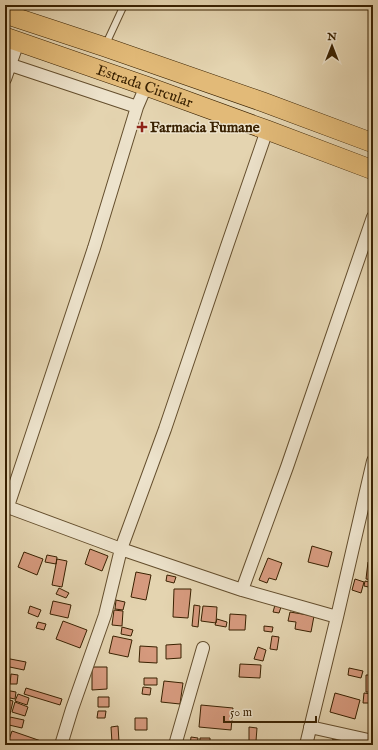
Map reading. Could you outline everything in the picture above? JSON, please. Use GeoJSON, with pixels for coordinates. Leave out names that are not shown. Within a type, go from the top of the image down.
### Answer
{"type":"FeatureCollection","features":[{"type":"Feature","properties":{"kind":"main road","name":"Estrada Circular"},"geometry":{"type":"LineString","coordinates":[[5,14],[263,102],[373,143]]}},
{"type":"Feature","properties":{"kind":"main road","name":"Estrada Circular"},"geometry":{"type":"LineString","coordinates":[[11,40],[146,86],[373,170]]}},
{"type":"Feature","properties":{"kind":"street"},"geometry":{"type":"LineString","coordinates":[[5,79],[11,40]]}},
{"type":"Feature","properties":{"kind":"street"},"geometry":{"type":"LineString","coordinates":[[7,64],[137,107]]}},
{"type":"Feature","properties":{"kind":"street"},"geometry":{"type":"LineString","coordinates":[[146,86],[137,107],[94,248],[7,506],[121,549],[242,590],[337,617]]}},
{"type":"Feature","properties":{"kind":"street"},"geometry":{"type":"LineString","coordinates":[[62,745],[72,709],[105,615],[121,549],[165,429],[267,130]]}},
{"type":"Feature","properties":{"kind":"street"},"geometry":{"type":"LineString","coordinates":[[242,590],[292,452],[373,217]]}},
{"type":"Feature","properties":{"kind":"street"},"geometry":{"type":"LineString","coordinates":[[306,745],[369,492],[373,461]]}},
{"type":"Feature","properties":{"kind":"street"},"geometry":{"type":"LineString","coordinates":[[175,745],[203,648]]}},
{"type":"Feature","properties":{"kind":"street"},"geometry":{"type":"LineString","coordinates":[[310,726],[373,741]]}},
{"type":"Feature","properties":{"kind":"lane"},"geometry":{"type":"LineString","coordinates":[[105,47],[124,5]]}},
{"type":"Feature","properties":{"kind":"building"},"geometry":{"type":"Polygon","coordinates":[[[312,546],[332,552],[328,567],[308,562],[312,546]]]}},
{"type":"Feature","properties":{"kind":"building"},"geometry":{"type":"Polygon","coordinates":[[[90,549],[108,556],[102,571],[85,564],[90,549]]]}},
{"type":"Feature","properties":{"kind":"building"},"geometry":{"type":"Polygon","coordinates":[[[24,552],[43,559],[37,575],[18,567],[24,552]]]}},
{"type":"Feature","properties":{"kind":"building"},"geometry":{"type":"Polygon","coordinates":[[[47,555],[57,557],[56,564],[45,562],[47,555]]]}},
{"type":"Feature","properties":{"kind":"building"},"geometry":{"type":"Polygon","coordinates":[[[268,558],[282,563],[276,580],[269,578],[267,583],[259,580],[268,558]]]}},
{"type":"Feature","properties":{"kind":"building"},"geometry":{"type":"Polygon","coordinates":[[[57,559],[67,561],[62,587],[52,585],[57,559]]]}},
{"type":"Feature","properties":{"kind":"building"},"geometry":{"type":"Polygon","coordinates":[[[368,562],[373,563],[373,580],[366,579],[368,562]]]}},
{"type":"Feature","properties":{"kind":"building"},"geometry":{"type":"Polygon","coordinates":[[[136,572],[151,575],[146,600],[131,597],[136,572]]]}},
{"type":"Feature","properties":{"kind":"building"},"geometry":{"type":"Polygon","coordinates":[[[167,575],[176,577],[174,583],[166,581],[167,575]]]}},
{"type":"Feature","properties":{"kind":"building"},"geometry":{"type":"Polygon","coordinates":[[[355,579],[364,582],[361,593],[352,590],[355,579]]]}},
{"type":"Feature","properties":{"kind":"building"},"geometry":{"type":"Polygon","coordinates":[[[365,581],[373,583],[373,588],[364,586],[365,581]]]}},
{"type":"Feature","properties":{"kind":"building"},"geometry":{"type":"Polygon","coordinates":[[[59,588],[69,593],[66,598],[56,594],[59,588]]]}},
{"type":"Feature","properties":{"kind":"building"},"geometry":{"type":"Polygon","coordinates":[[[372,588],[373,589],[373,597],[370,596],[372,588]]]}},
{"type":"Feature","properties":{"kind":"building"},"geometry":{"type":"Polygon","coordinates":[[[174,589],[191,589],[188,618],[173,617],[174,589]]]}},
{"type":"Feature","properties":{"kind":"building"},"geometry":{"type":"Polygon","coordinates":[[[116,600],[125,602],[123,610],[115,609],[116,600]]]}},
{"type":"Feature","properties":{"kind":"building"},"geometry":{"type":"Polygon","coordinates":[[[53,601],[71,605],[68,618],[50,614],[53,601]]]}},
{"type":"Feature","properties":{"kind":"building"},"geometry":{"type":"Polygon","coordinates":[[[194,605],[200,606],[198,627],[192,626],[194,605]]]}},
{"type":"Feature","properties":{"kind":"building"},"geometry":{"type":"Polygon","coordinates":[[[275,605],[281,607],[279,613],[273,612],[275,605]]]}},
{"type":"Feature","properties":{"kind":"building"},"geometry":{"type":"Polygon","coordinates":[[[30,606],[41,610],[38,617],[28,613],[30,606]]]}},
{"type":"Feature","properties":{"kind":"building"},"geometry":{"type":"Polygon","coordinates":[[[203,606],[217,607],[216,623],[201,621],[203,606]]]}},
{"type":"Feature","properties":{"kind":"building"},"geometry":{"type":"Polygon","coordinates":[[[114,610],[123,611],[122,626],[112,625],[114,610]]]}},
{"type":"Feature","properties":{"kind":"building"},"geometry":{"type":"Polygon","coordinates":[[[290,612],[314,616],[311,632],[295,629],[296,622],[288,621],[290,612]]]}},
{"type":"Feature","properties":{"kind":"building"},"geometry":{"type":"Polygon","coordinates":[[[230,614],[246,615],[245,630],[229,630],[230,614]]]}},
{"type":"Feature","properties":{"kind":"building"},"geometry":{"type":"Polygon","coordinates":[[[217,619],[227,622],[226,627],[215,625],[217,619]]]}},
{"type":"Feature","properties":{"kind":"building"},"geometry":{"type":"Polygon","coordinates":[[[63,621],[87,630],[80,648],[56,639],[63,621]]]}},
{"type":"Feature","properties":{"kind":"building"},"geometry":{"type":"Polygon","coordinates":[[[38,622],[46,624],[44,630],[36,628],[38,622]]]}},
{"type":"Feature","properties":{"kind":"building"},"geometry":{"type":"Polygon","coordinates":[[[264,626],[273,627],[272,632],[264,631],[264,626]]]}},
{"type":"Feature","properties":{"kind":"building"},"geometry":{"type":"Polygon","coordinates":[[[122,627],[133,630],[131,636],[121,634],[122,627]]]}},
{"type":"Feature","properties":{"kind":"building"},"geometry":{"type":"Polygon","coordinates":[[[113,636],[132,640],[128,657],[109,653],[113,636]]]}},
{"type":"Feature","properties":{"kind":"building"},"geometry":{"type":"Polygon","coordinates":[[[272,636],[279,637],[277,650],[270,649],[272,636]]]}},
{"type":"Feature","properties":{"kind":"building"},"geometry":{"type":"Polygon","coordinates":[[[181,644],[181,658],[166,659],[166,645],[181,644]]]}},
{"type":"Feature","properties":{"kind":"building"},"geometry":{"type":"Polygon","coordinates":[[[140,646],[157,647],[157,663],[139,662],[140,646]]]}},
{"type":"Feature","properties":{"kind":"building"},"geometry":{"type":"Polygon","coordinates":[[[258,647],[266,650],[263,661],[254,659],[258,647]]]}},
{"type":"Feature","properties":{"kind":"building"},"geometry":{"type":"Polygon","coordinates":[[[5,658],[26,662],[24,670],[5,666],[5,658]]]}},
{"type":"Feature","properties":{"kind":"building"},"geometry":{"type":"Polygon","coordinates":[[[240,664],[261,665],[260,678],[239,677],[240,664]]]}},
{"type":"Feature","properties":{"kind":"building"},"geometry":{"type":"Polygon","coordinates":[[[92,667],[107,667],[107,689],[92,690],[92,667]]]}},
{"type":"Feature","properties":{"kind":"building"},"geometry":{"type":"Polygon","coordinates":[[[349,668],[363,671],[361,678],[348,675],[349,668]]]}},
{"type":"Feature","properties":{"kind":"building"},"geometry":{"type":"Polygon","coordinates":[[[11,674],[18,675],[17,684],[10,684],[11,674]]]}},
{"type":"Feature","properties":{"kind":"building"},"geometry":{"type":"Polygon","coordinates":[[[366,675],[373,675],[373,692],[366,692],[366,675]]]}},
{"type":"Feature","properties":{"kind":"building"},"geometry":{"type":"Polygon","coordinates":[[[144,678],[157,678],[157,685],[144,685],[144,678]]]}},
{"type":"Feature","properties":{"kind":"building"},"geometry":{"type":"Polygon","coordinates":[[[164,681],[183,683],[180,704],[161,702],[164,681]]]}},
{"type":"Feature","properties":{"kind":"building"},"geometry":{"type":"Polygon","coordinates":[[[143,687],[151,688],[150,695],[142,694],[143,687]]]}},
{"type":"Feature","properties":{"kind":"building"},"geometry":{"type":"Polygon","coordinates":[[[26,688],[62,699],[60,705],[24,694],[26,688]]]}},
{"type":"Feature","properties":{"kind":"building"},"geometry":{"type":"Polygon","coordinates":[[[5,690],[16,692],[15,699],[5,697],[5,690]]]}},
{"type":"Feature","properties":{"kind":"building"},"geometry":{"type":"Polygon","coordinates":[[[335,693],[360,700],[355,719],[330,712],[335,693]]]}},
{"type":"Feature","properties":{"kind":"building"},"geometry":{"type":"Polygon","coordinates":[[[364,693],[373,694],[373,703],[363,703],[364,693]]]}},
{"type":"Feature","properties":{"kind":"building"},"geometry":{"type":"Polygon","coordinates":[[[18,694],[29,698],[27,705],[15,701],[18,694]]]}},
{"type":"Feature","properties":{"kind":"building"},"geometry":{"type":"Polygon","coordinates":[[[98,697],[109,697],[109,707],[98,707],[98,697]]]}},
{"type":"Feature","properties":{"kind":"building"},"geometry":{"type":"Polygon","coordinates":[[[5,699],[13,701],[8,723],[5,722],[5,699]]]}},
{"type":"Feature","properties":{"kind":"building"},"geometry":{"type":"Polygon","coordinates":[[[15,702],[28,707],[25,716],[12,712],[15,702]]]}},
{"type":"Feature","properties":{"kind":"building"},"geometry":{"type":"Polygon","coordinates":[[[201,705],[233,708],[231,730],[199,727],[201,705]]]}},
{"type":"Feature","properties":{"kind":"building"},"geometry":{"type":"Polygon","coordinates":[[[373,709],[373,729],[371,729],[373,709]]]}},
{"type":"Feature","properties":{"kind":"building"},"geometry":{"type":"Polygon","coordinates":[[[98,711],[106,711],[105,718],[97,718],[98,711]]]}},
{"type":"Feature","properties":{"kind":"building"},"geometry":{"type":"Polygon","coordinates":[[[10,717],[24,720],[22,728],[9,725],[10,717]]]}},
{"type":"Feature","properties":{"kind":"building"},"geometry":{"type":"Polygon","coordinates":[[[135,718],[147,718],[147,730],[135,730],[135,718]]]}},
{"type":"Feature","properties":{"kind":"building"},"geometry":{"type":"Polygon","coordinates":[[[118,726],[119,742],[112,743],[111,727],[118,726]]]}},
{"type":"Feature","properties":{"kind":"building"},"geometry":{"type":"Polygon","coordinates":[[[249,727],[257,728],[256,741],[249,741],[249,727]]]}},
{"type":"Feature","properties":{"kind":"building"},"geometry":{"type":"Polygon","coordinates":[[[12,731],[41,741],[39,745],[7,745],[12,731]]]}},
{"type":"Feature","properties":{"kind":"building"},"geometry":{"type":"Polygon","coordinates":[[[191,737],[198,738],[197,745],[190,745],[191,737]]]}},
{"type":"Feature","properties":{"kind":"building"},"geometry":{"type":"Polygon","coordinates":[[[200,738],[210,738],[210,745],[200,744],[200,738]]]}},
{"type":"Feature","properties":{"kind":"building"},"geometry":{"type":"Polygon","coordinates":[[[333,739],[343,741],[342,745],[331,745],[333,739]]]}},
{"type":"Feature","properties":{"kind":"place","name":"Farmacia Fumane"},"geometry":{"type":"Point","coordinates":[142,127]}}]}
